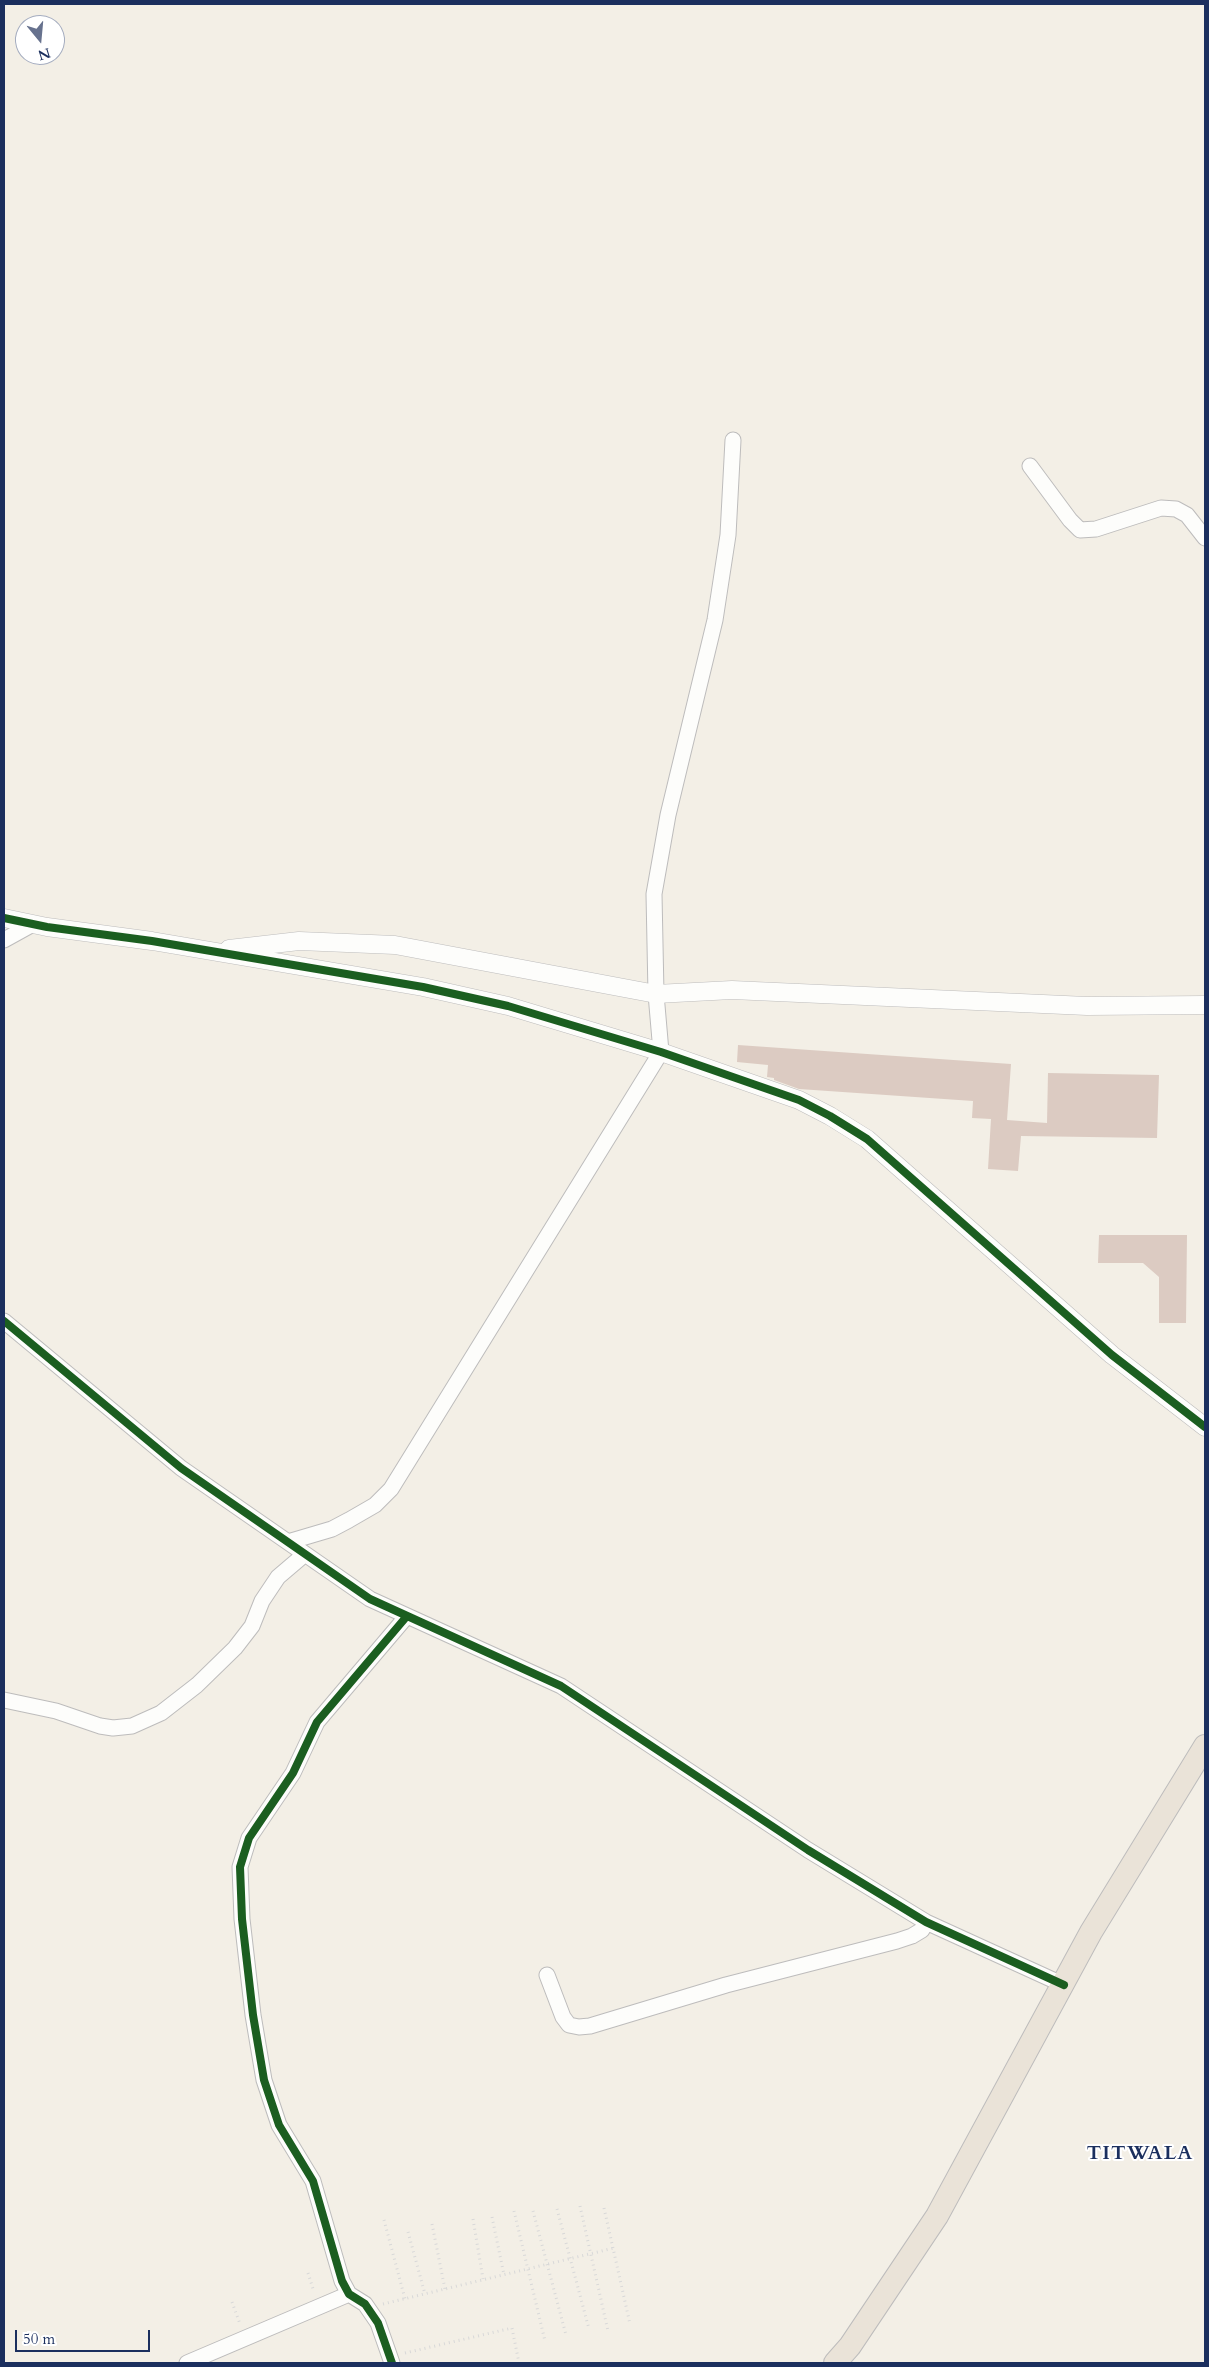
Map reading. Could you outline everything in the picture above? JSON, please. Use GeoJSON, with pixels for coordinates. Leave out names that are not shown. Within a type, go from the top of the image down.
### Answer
{"type":"FeatureCollection","features":[{"type":"Feature","properties":{"kind":"main road"},"geometry":{"type":"LineString","coordinates":[[835,2363],[850,2346],[937,2216],[1064,1985],[1091,1932],[1205,1746]]}},
{"type":"Feature","properties":{"kind":"street"},"geometry":{"type":"LineString","coordinates":[[288,1542],[332,1529],[375,1505],[391,1489],[661,1052],[656,994],[654,894],[668,815],[715,620],[728,535],[732,440]]}},
{"type":"Feature","properties":{"kind":"street"},"geometry":{"type":"LineString","coordinates":[[1030,466],[1070,520],[1080,530],[1096,528],[1161,508],[1176,509],[1187,515],[1205,538]]}},
{"type":"Feature","properties":{"kind":"street"},"geometry":{"type":"LineString","coordinates":[[4,918],[423,987],[508,1006],[661,1052],[798,1100],[830,1116],[867,1139],[1112,1355],[1205,1427]]}},
{"type":"Feature","properties":{"kind":"street"},"geometry":{"type":"LineString","coordinates":[[4,940],[33,924]]}},
{"type":"Feature","properties":{"kind":"street"},"geometry":{"type":"LineString","coordinates":[[209,952],[299,941],[396,945],[656,994],[732,990],[1087,1006],[1205,1005]]}},
{"type":"Feature","properties":{"kind":"street"},"geometry":{"type":"LineString","coordinates":[[4,1321],[180,1468],[370,1599],[561,1686],[808,1850],[926,1922],[1064,1985]]}},
{"type":"Feature","properties":{"kind":"street"},"geometry":{"type":"LineString","coordinates":[[4,1700],[56,1711],[100,1726],[113,1728],[132,1726],[160,1713],[198,1685],[235,1648],[252,1626],[262,1601],[278,1577],[305,1554]]}},
{"type":"Feature","properties":{"kind":"street"},"geometry":{"type":"LineString","coordinates":[[391,2360],[378,2323],[367,2308],[349,2294],[342,2281],[330,2246],[313,2181],[279,2125],[264,2080],[253,2015],[242,1919],[240,1867],[248,1838],[293,1774],[317,1722],[407,1616]]}},
{"type":"Feature","properties":{"kind":"street"},"geometry":{"type":"LineString","coordinates":[[547,1975],[562,2017],[569,2025],[579,2027],[590,2026],[726,1985],[897,1941],[922,1930],[926,1922]]}},
{"type":"Feature","properties":{"kind":"street"},"geometry":{"type":"LineString","coordinates":[[188,2363],[349,2294]]}},
{"type":"Feature","properties":{"kind":"path"},"geometry":{"type":"LineString","coordinates":[[580,2206],[608,2330]]}},
{"type":"Feature","properties":{"kind":"path"},"geometry":{"type":"LineString","coordinates":[[604,2208],[630,2324]]}},
{"type":"Feature","properties":{"kind":"path"},"geometry":{"type":"LineString","coordinates":[[557,2209],[588,2329]]}},
{"type":"Feature","properties":{"kind":"path"},"geometry":{"type":"LineString","coordinates":[[514,2211],[545,2341]]}},
{"type":"Feature","properties":{"kind":"path"},"geometry":{"type":"LineString","coordinates":[[533,2211],[566,2335]]}},
{"type":"Feature","properties":{"kind":"path"},"geometry":{"type":"LineString","coordinates":[[492,2217],[504,2275]]}},
{"type":"Feature","properties":{"kind":"path"},"geometry":{"type":"LineString","coordinates":[[474,2219],[483,2280]]}},
{"type":"Feature","properties":{"kind":"path"},"geometry":{"type":"LineString","coordinates":[[384,2220],[405,2299]]}},
{"type":"Feature","properties":{"kind":"path"},"geometry":{"type":"LineString","coordinates":[[432,2224],[445,2289]]}},
{"type":"Feature","properties":{"kind":"path"},"geometry":{"type":"LineString","coordinates":[[408,2232],[425,2294]]}},
{"type":"Feature","properties":{"kind":"path"},"geometry":{"type":"LineString","coordinates":[[367,2308],[614,2248]]}},
{"type":"Feature","properties":{"kind":"path"},"geometry":{"type":"LineString","coordinates":[[232,2302],[245,2338]]}},
{"type":"Feature","properties":{"kind":"path"},"geometry":{"type":"LineString","coordinates":[[391,2360],[512,2328],[518,2363]]}},
{"type":"Feature","properties":{"kind":"building"},"geometry":{"type":"Polygon","coordinates":[[[738,1045],[1011,1064],[1007,1120],[1047,1123],[1048,1073],[1159,1075],[1157,1138],[1021,1136],[1018,1171],[988,1169],[991,1119],[972,1118],[973,1101],[799,1089],[774,1080],[774,1078],[767,1077],[768,1065],[737,1062],[738,1045]]]}},
{"type":"Feature","properties":{"kind":"building"},"geometry":{"type":"Polygon","coordinates":[[[1099,1235],[1187,1235],[1186,1323],[1159,1323],[1159,1277],[1143,1263],[1098,1263],[1099,1235]]]}},
{"type":"Feature","properties":{"kind":"cycle path"},"geometry":{"type":"LineString","coordinates":[[4,918],[47,927],[152,941],[423,987],[508,1006],[661,1052],[799,1100],[830,1116],[867,1139],[1112,1355],[1205,1427]]}},
{"type":"Feature","properties":{"kind":"cycle path"},"geometry":{"type":"LineString","coordinates":[[4,1321],[181,1468],[370,1599],[561,1686],[808,1850],[926,1922],[1064,1985]]}},
{"type":"Feature","properties":{"kind":"cycle path"},"geometry":{"type":"LineString","coordinates":[[392,2363],[378,2323],[365,2304],[349,2294],[342,2281],[313,2181],[279,2125],[264,2080],[253,2015],[242,1919],[240,1867],[249,1838],[293,1773],[317,1722],[407,1616]]}},
{"type":"Feature","properties":{"kind":"district","name":"TITWALA"},"geometry":{"type":"Point","coordinates":[1140,2154]}}]}
